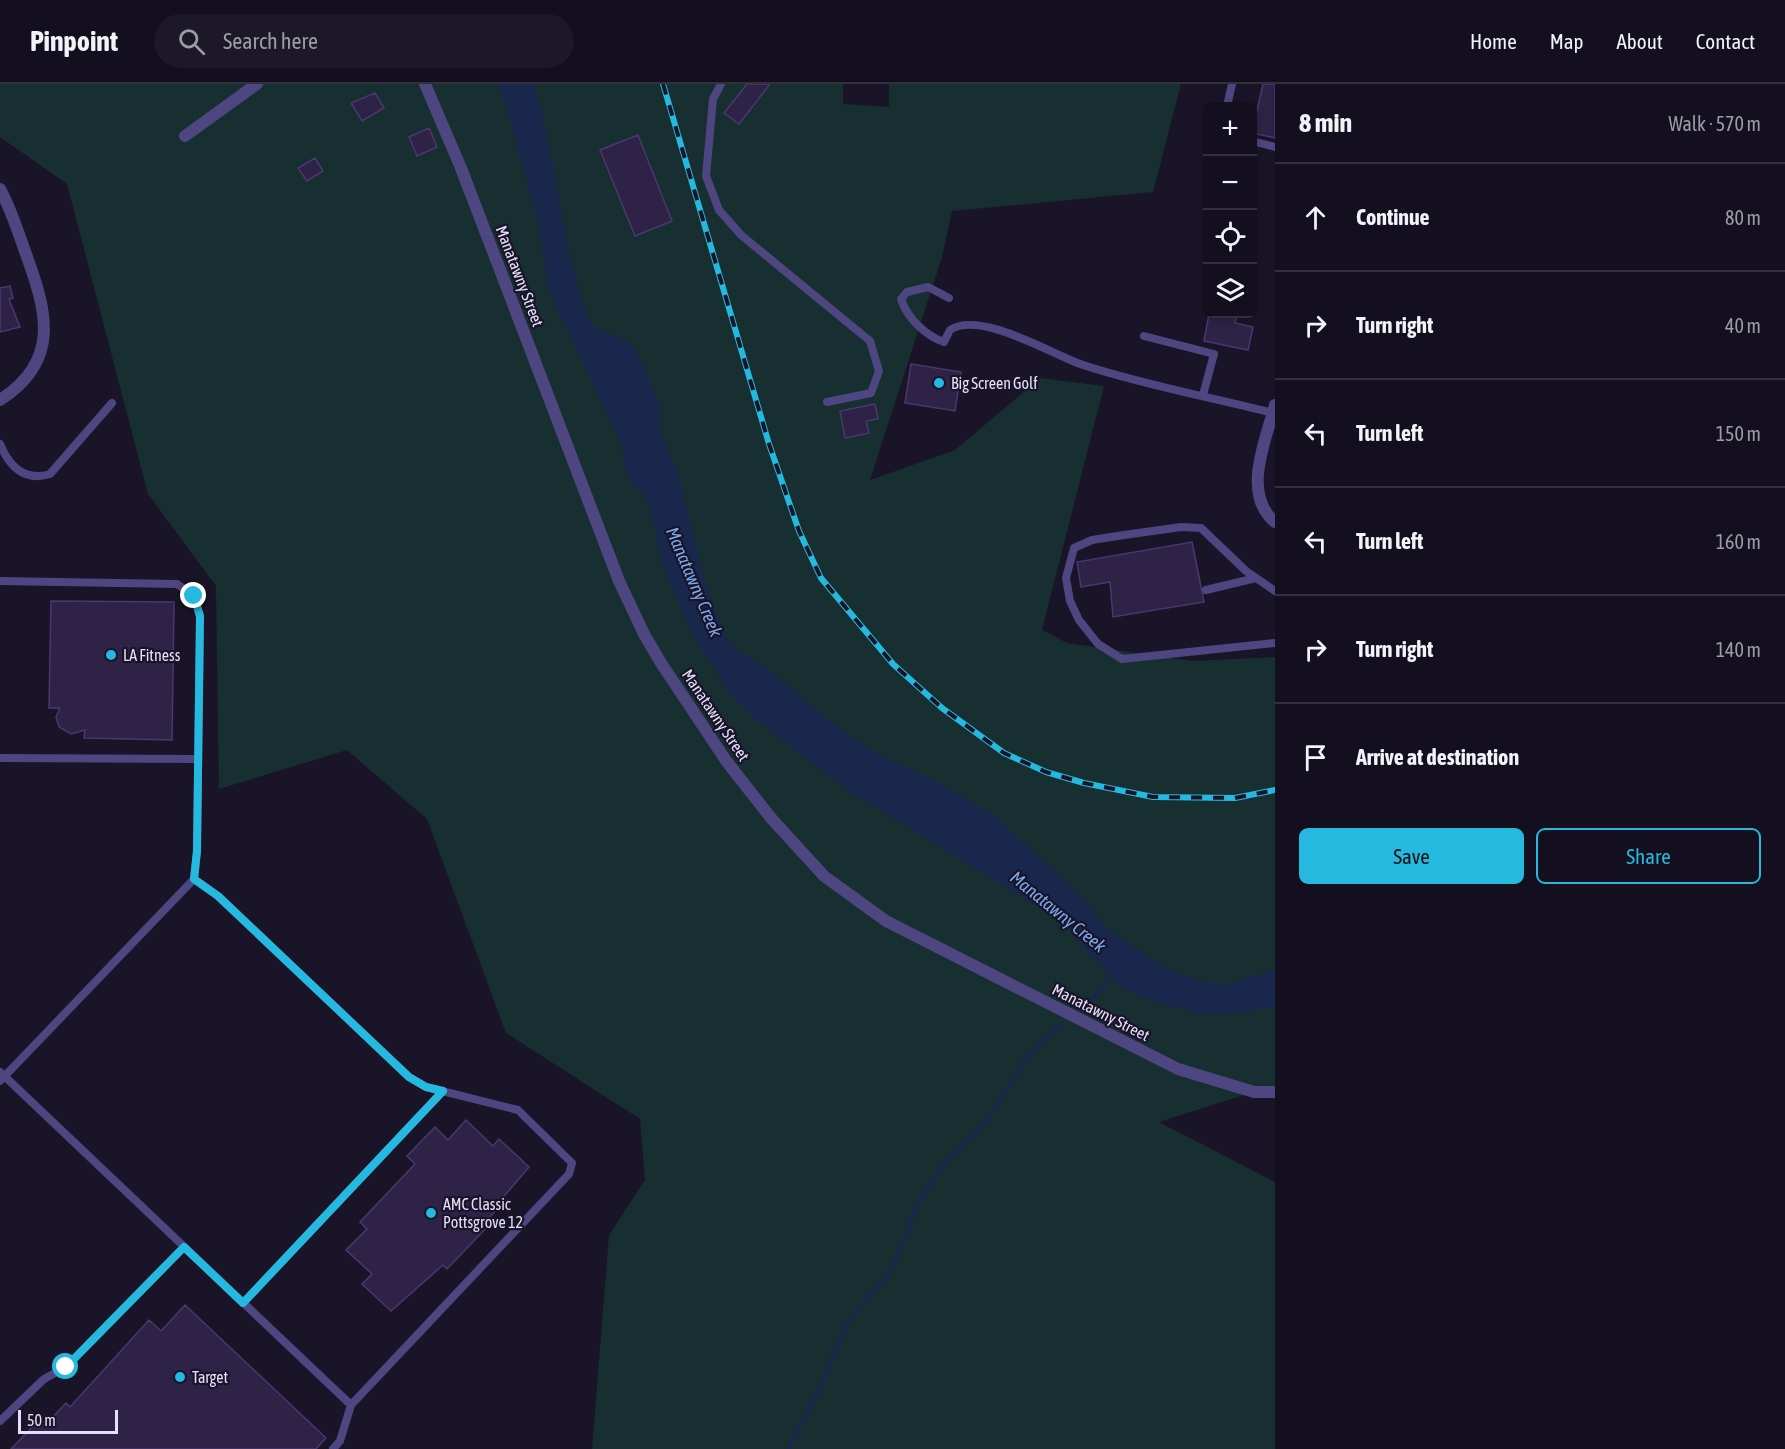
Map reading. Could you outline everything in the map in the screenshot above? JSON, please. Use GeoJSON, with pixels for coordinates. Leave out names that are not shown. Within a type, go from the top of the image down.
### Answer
{"type":"FeatureCollection","features":[{"type":"Feature","properties":{"kind":"street"},"geometry":{"type":"LineString","coordinates":[[185,136],[257,84]]}},
{"type":"Feature","properties":{"kind":"street","name":"Manatawny Street"},"geometry":{"type":"LineString","coordinates":[[425,84],[462,168],[619,581],[640,626],[661,663],[727,762],[771,818],[824,876],[886,921],[1178,1069],[1254,1092],[1275,1092]]}},
{"type":"Feature","properties":{"kind":"street"},"geometry":{"type":"LineString","coordinates":[[0,189],[42,297],[45,330],[31,372],[22,383],[0,400]]}},
{"type":"Feature","properties":{"kind":"street"},"geometry":{"type":"LineString","coordinates":[[1274,409],[1258,471],[1258,496],[1275,522]]}},
{"type":"Feature","properties":{"kind":"lane"},"geometry":{"type":"LineString","coordinates":[[722,84],[713,99],[706,176],[719,210],[741,235],[870,341],[879,371],[871,393],[826,402]]}},
{"type":"Feature","properties":{"kind":"lane"},"geometry":{"type":"LineString","coordinates":[[1228,102],[1232,84]]}},
{"type":"Feature","properties":{"kind":"lane"},"geometry":{"type":"LineString","coordinates":[[1257,142],[1275,147]]}},
{"type":"Feature","properties":{"kind":"lane"},"geometry":{"type":"LineString","coordinates":[[949,298],[928,287],[906,292],[901,299],[904,308],[916,323],[944,342],[950,330],[956,326],[970,324],[1026,340],[1082,364],[1203,395],[1274,409]]}},
{"type":"Feature","properties":{"kind":"lane"},"geometry":{"type":"LineString","coordinates":[[1144,336],[1214,354],[1203,395]]}},
{"type":"Feature","properties":{"kind":"lane"},"geometry":{"type":"LineString","coordinates":[[0,444],[10,464],[24,474],[32,476],[50,474],[112,403]]}},
{"type":"Feature","properties":{"kind":"lane"},"geometry":{"type":"LineString","coordinates":[[1275,591],[1256,578],[1201,528],[1181,526],[1092,540],[1074,548],[1066,578],[1070,601],[1079,621],[1098,644],[1122,659],[1275,643]]}},
{"type":"Feature","properties":{"kind":"lane"},"geometry":{"type":"LineString","coordinates":[[1206,590],[1256,578]]}},
{"type":"Feature","properties":{"kind":"lane"},"geometry":{"type":"LineString","coordinates":[[0,581],[177,584],[194,596],[200,616],[197,851],[194,879],[2,1076],[351,1405]]}},
{"type":"Feature","properties":{"kind":"lane"},"geometry":{"type":"LineString","coordinates":[[0,759],[198,759]]}},
{"type":"Feature","properties":{"kind":"lane"},"geometry":{"type":"LineString","coordinates":[[194,879],[218,896],[409,1077],[426,1087],[518,1110],[572,1163],[569,1174],[351,1405],[340,1441],[333,1449]]}},
{"type":"Feature","properties":{"kind":"lane"},"geometry":{"type":"LineString","coordinates":[[243,1303],[443,1091]]}},
{"type":"Feature","properties":{"kind":"lane"},"geometry":{"type":"LineString","coordinates":[[0,1421],[44,1379],[66,1367],[184,1247]]}},
{"type":"Feature","properties":{"kind":"green space"},"geometry":{"type":"Polygon","coordinates":[[[0,84],[843,84],[843,104],[889,107],[889,84],[1181,84],[1153,192],[952,211],[942,257],[870,480],[955,450],[1040,378],[1104,386],[1042,630],[1067,643],[1193,661],[1275,657],[1275,1085],[1159,1122],[1275,1182],[1275,1449],[592,1449],[609,1235],[645,1180],[640,1119],[506,1033],[427,819],[347,750],[219,789],[216,586],[148,494],[67,184],[0,137],[0,84]]]}},
{"type":"Feature","properties":{"kind":"water","name":"Manatawny Creek"},"geometry":{"type":"Polygon","coordinates":[[[497,84],[534,84],[581,297],[592,326],[633,344],[660,405],[659,428],[678,472],[706,587],[727,638],[739,651],[769,670],[828,720],[877,754],[936,781],[996,817],[1072,887],[1111,931],[1166,969],[1208,983],[1233,983],[1275,970],[1275,1006],[1247,1012],[1205,1015],[1154,1002],[1121,988],[1060,921],[854,794],[755,719],[731,695],[695,639],[663,567],[648,500],[627,476],[621,443],[549,291],[537,218],[505,102],[497,84]]]}},
{"type":"Feature","properties":{"kind":"building"},"geometry":{"type":"Polygon","coordinates":[[[747,84],[770,84],[739,124],[724,113],[747,84]]]}},
{"type":"Feature","properties":{"kind":"building"},"geometry":{"type":"Polygon","coordinates":[[[1263,84],[1275,84],[1275,138],[1257,134],[1257,111],[1263,84]]]}},
{"type":"Feature","properties":{"kind":"building"},"geometry":{"type":"Polygon","coordinates":[[[375,93],[384,108],[362,121],[351,103],[375,93]]]}},
{"type":"Feature","properties":{"kind":"building"},"geometry":{"type":"Polygon","coordinates":[[[429,128],[437,147],[417,156],[409,137],[429,128]]]}},
{"type":"Feature","properties":{"kind":"building"},"geometry":{"type":"Polygon","coordinates":[[[638,135],[672,221],[635,236],[600,150],[638,135]]]}},
{"type":"Feature","properties":{"kind":"building"},"geometry":{"type":"Polygon","coordinates":[[[315,158],[323,171],[307,181],[298,168],[315,158]]]}},
{"type":"Feature","properties":{"kind":"building"},"geometry":{"type":"Polygon","coordinates":[[[10,286],[13,298],[9,299],[20,327],[0,332],[0,288],[10,286]]]}},
{"type":"Feature","properties":{"kind":"building"},"geometry":{"type":"Polygon","coordinates":[[[1208,318],[1236,318],[1235,323],[1253,327],[1248,350],[1204,341],[1208,318]]]}},
{"type":"Feature","properties":{"kind":"building"},"geometry":{"type":"Polygon","coordinates":[[[911,364],[961,372],[955,411],[905,403],[911,364]]]}},
{"type":"Feature","properties":{"kind":"building"},"geometry":{"type":"Polygon","coordinates":[[[875,404],[878,419],[866,421],[869,433],[845,438],[840,411],[875,404]]]}},
{"type":"Feature","properties":{"kind":"building"},"geometry":{"type":"Polygon","coordinates":[[[1192,542],[1204,602],[1113,617],[1110,582],[1081,587],[1077,562],[1192,542]]]}},
{"type":"Feature","properties":{"kind":"building","name":"LA Fitness"},"geometry":{"type":"Polygon","coordinates":[[[51,601],[174,602],[172,740],[84,738],[85,730],[71,734],[59,727],[56,717],[60,708],[49,708],[51,601]]]}},
{"type":"Feature","properties":{"kind":"building","name":"AMC Classic Pottsgrove 12"},"geometry":{"type":"Polygon","coordinates":[[[466,1120],[493,1146],[499,1139],[529,1167],[499,1202],[501,1205],[486,1221],[489,1225],[447,1269],[443,1265],[391,1311],[362,1284],[372,1274],[346,1250],[367,1229],[360,1222],[415,1164],[407,1156],[435,1127],[448,1140],[466,1120]]]}},
{"type":"Feature","properties":{"kind":"building","name":"Target"},"geometry":{"type":"Polygon","coordinates":[[[185,1305],[326,1438],[316,1449],[11,1449],[40,1419],[46,1424],[66,1403],[70,1407],[149,1320],[161,1331],[185,1305]]]}},
{"type":"Feature","properties":{"kind":"waterway"},"geometry":{"type":"LineString","coordinates":[[1076,1014],[1100,991],[1112,973]]}},
{"type":"Feature","properties":{"kind":"waterway"},"geometry":{"type":"LineString","coordinates":[[788,1449],[816,1396],[847,1323],[892,1269],[915,1211],[935,1175],[985,1123],[1030,1052],[1062,1024]]}},
{"type":"Feature","properties":{"kind":"railway"},"geometry":{"type":"LineString","coordinates":[[663,84],[769,444],[799,531],[821,578],[893,664],[942,708],[1004,753],[1046,772],[1084,783],[1153,797],[1235,798],[1275,790]]}},
{"type":"Feature","properties":{"kind":"place","name":"Big Screen Golf"},"geometry":{"type":"Point","coordinates":[939,383]}},
{"type":"Feature","properties":{"kind":"place","name":"LA Fitness"},"geometry":{"type":"Point","coordinates":[111,655]}},
{"type":"Feature","properties":{"kind":"place","name":"AMC Classic Pottsgrove 12"},"geometry":{"type":"Point","coordinates":[431,1213]}},
{"type":"Feature","properties":{"kind":"place","name":"Target"},"geometry":{"type":"Point","coordinates":[180,1377]}},
{"type":"Feature","properties":{"kind":"route"},"geometry":{"type":"LineString","coordinates":[[66,1367],[184,1247],[243,1303],[443,1091],[426,1087],[409,1077],[218,896],[194,879],[197,851],[200,616],[194,596]]}}]}
